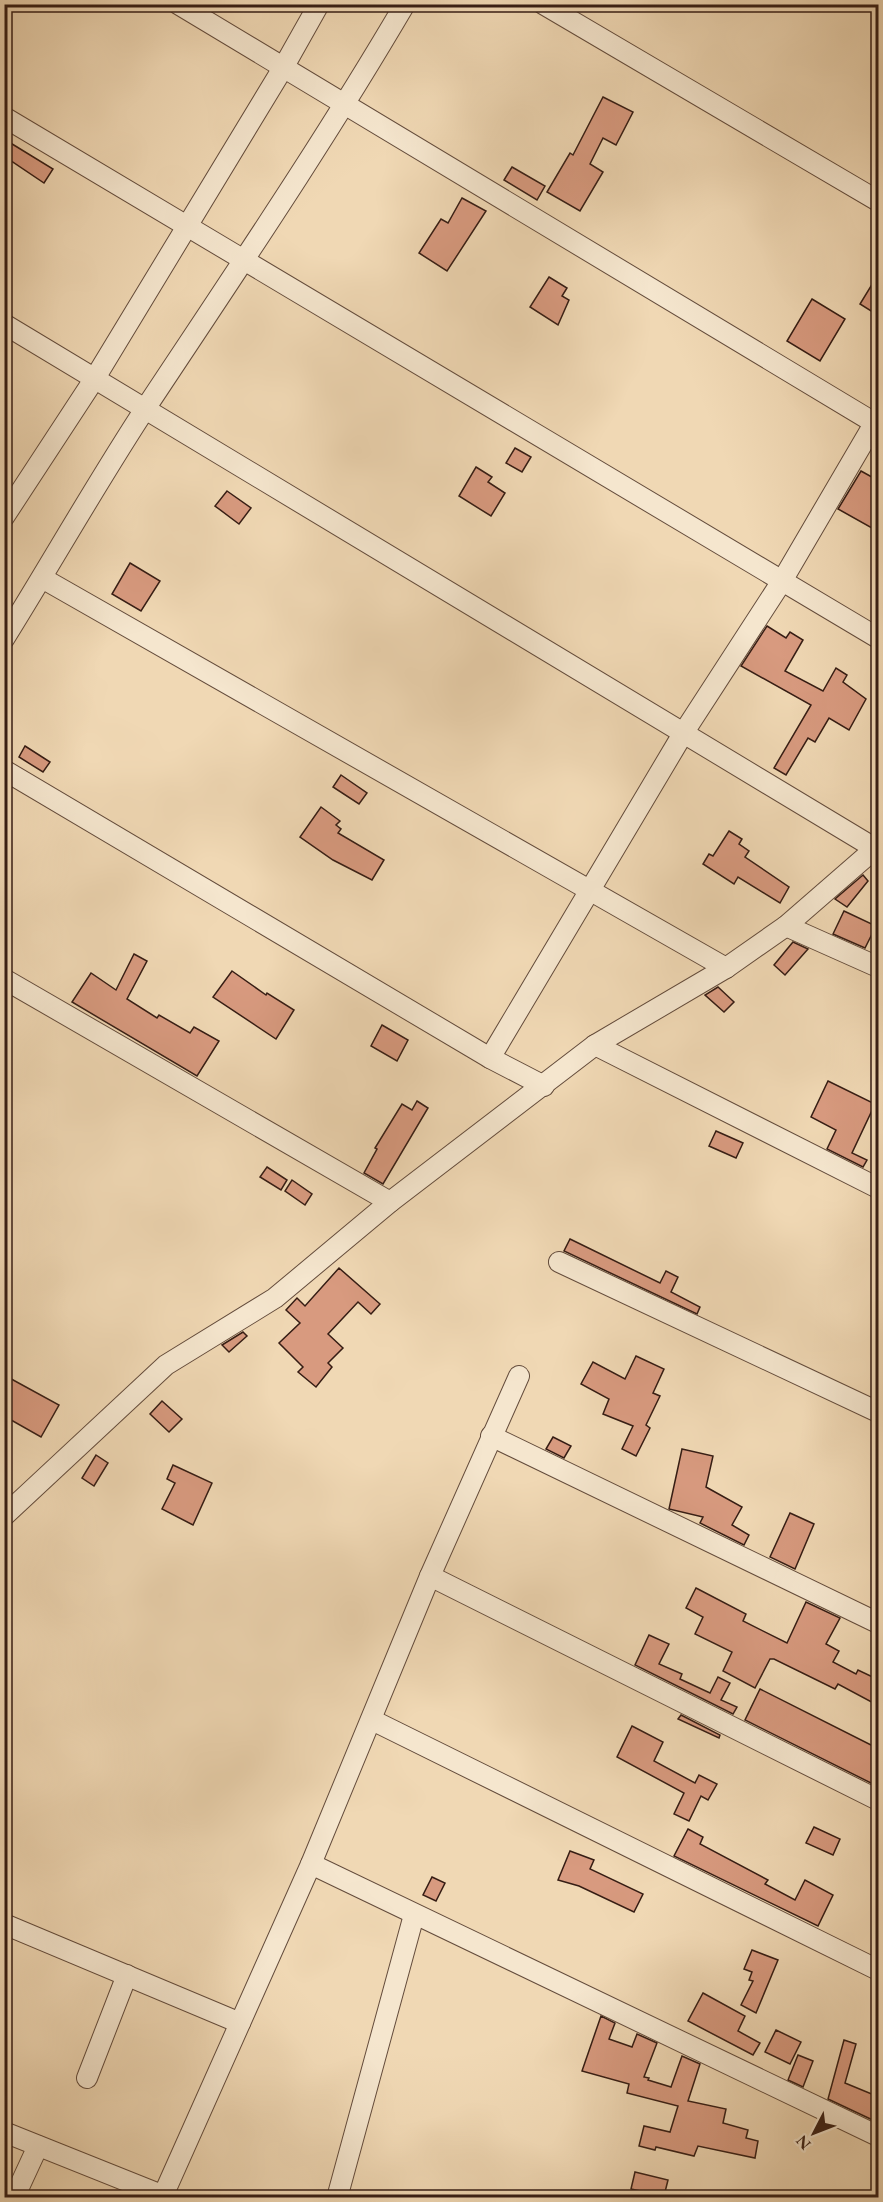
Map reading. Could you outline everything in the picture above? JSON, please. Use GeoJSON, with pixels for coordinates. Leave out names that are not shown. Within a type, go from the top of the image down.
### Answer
{"type":"FeatureCollection","features":[{"type":"Feature","properties":{"kind":"street"},"geometry":{"type":"LineString","coordinates":[[178,4],[877,422],[782,581],[684,732],[490,1058]]}},
{"type":"Feature","properties":{"kind":"street"},"geometry":{"type":"LineString","coordinates":[[4,518],[95,378],[283,68],[319,4]]}},
{"type":"Feature","properties":{"kind":"street"},"geometry":{"type":"LineString","coordinates":[[4,639],[146,408],[246,261],[346,105],[405,4]]}},
{"type":"Feature","properties":{"kind":"street"},"geometry":{"type":"LineString","coordinates":[[543,4],[879,201]]}},
{"type":"Feature","properties":{"kind":"street"},"geometry":{"type":"LineString","coordinates":[[4,117],[879,638]]}},
{"type":"Feature","properties":{"kind":"street"},"geometry":{"type":"LineString","coordinates":[[4,324],[877,847],[786,926],[726,968],[595,1045],[390,1202],[275,1298],[166,1365],[4,1516]]}},
{"type":"Feature","properties":{"kind":"street"},"geometry":{"type":"LineString","coordinates":[[42,578],[726,968]]}},
{"type":"Feature","properties":{"kind":"street"},"geometry":{"type":"LineString","coordinates":[[4,770],[490,1058],[544,1086]]}},
{"type":"Feature","properties":{"kind":"street"},"geometry":{"type":"LineString","coordinates":[[786,926],[879,967]]}},
{"type":"Feature","properties":{"kind":"street"},"geometry":{"type":"LineString","coordinates":[[4,978],[390,1202]]}},
{"type":"Feature","properties":{"kind":"street"},"geometry":{"type":"LineString","coordinates":[[595,1045],[879,1188]]}},
{"type":"Feature","properties":{"kind":"street"},"geometry":{"type":"LineString","coordinates":[[560,1262],[879,1412]]}},
{"type":"Feature","properties":{"kind":"street"},"geometry":{"type":"LineString","coordinates":[[4,2132],[165,2197],[311,1864],[430,1576],[519,1376]]}},
{"type":"Feature","properties":{"kind":"street"},"geometry":{"type":"LineString","coordinates":[[491,1436],[879,1623]]}},
{"type":"Feature","properties":{"kind":"street"},"geometry":{"type":"LineString","coordinates":[[430,1576],[879,1800]]}},
{"type":"Feature","properties":{"kind":"street"},"geometry":{"type":"LineString","coordinates":[[372,1720],[879,1970]]}},
{"type":"Feature","properties":{"kind":"street"},"geometry":{"type":"LineString","coordinates":[[311,1864],[879,2136]]}},
{"type":"Feature","properties":{"kind":"street"},"geometry":{"type":"LineString","coordinates":[[337,2198],[414,1915]]}},
{"type":"Feature","properties":{"kind":"street"},"geometry":{"type":"LineString","coordinates":[[4,1924],[240,2023]]}},
{"type":"Feature","properties":{"kind":"street"},"geometry":{"type":"LineString","coordinates":[[87,2078],[127,1976]]}},
{"type":"Feature","properties":{"kind":"street"},"geometry":{"type":"LineString","coordinates":[[14,2198],[38,2146]]}},
{"type":"Feature","properties":{"kind":"building"},"geometry":{"type":"Polygon","coordinates":[[[603,97],[633,112],[616,145],[603,138],[590,164],[603,172],[580,211],[547,192],[570,153],[573,155],[603,97]]]}},
{"type":"Feature","properties":{"kind":"building"},"geometry":{"type":"Polygon","coordinates":[[[4,139],[53,169],[44,183],[4,156],[4,139]]]}},
{"type":"Feature","properties":{"kind":"building"},"geometry":{"type":"Polygon","coordinates":[[[512,167],[545,186],[537,200],[504,180],[512,167]]]}},
{"type":"Feature","properties":{"kind":"building"},"geometry":{"type":"Polygon","coordinates":[[[462,198],[486,211],[447,271],[419,253],[441,219],[448,223],[462,198]]]}},
{"type":"Feature","properties":{"kind":"building"},"geometry":{"type":"Polygon","coordinates":[[[879,273],[879,316],[860,304],[879,273]]]}},
{"type":"Feature","properties":{"kind":"building"},"geometry":{"type":"Polygon","coordinates":[[[549,277],[567,288],[562,296],[569,300],[558,325],[530,307],[549,277]]]}},
{"type":"Feature","properties":{"kind":"building"},"geometry":{"type":"Polygon","coordinates":[[[812,299],[845,319],[820,361],[787,341],[812,299]]]}},
{"type":"Feature","properties":{"kind":"building"},"geometry":{"type":"Polygon","coordinates":[[[515,448],[531,457],[522,472],[506,463],[515,448]]]}},
{"type":"Feature","properties":{"kind":"building"},"geometry":{"type":"Polygon","coordinates":[[[476,467],[492,477],[488,482],[505,493],[491,516],[459,496],[476,467]]]}},
{"type":"Feature","properties":{"kind":"building"},"geometry":{"type":"Polygon","coordinates":[[[861,471],[879,481],[879,532],[838,509],[861,471]]]}},
{"type":"Feature","properties":{"kind":"building"},"geometry":{"type":"Polygon","coordinates":[[[227,491],[251,508],[239,524],[215,506],[227,491]]]}},
{"type":"Feature","properties":{"kind":"building"},"geometry":{"type":"Polygon","coordinates":[[[130,563],[160,581],[141,611],[112,594],[130,563]]]}},
{"type":"Feature","properties":{"kind":"building"},"geometry":{"type":"Polygon","coordinates":[[[767,626],[786,638],[790,632],[803,640],[785,671],[823,691],[836,668],[847,675],[843,682],[866,699],[849,730],[829,718],[815,742],[808,738],[786,775],[774,768],[811,705],[741,666],[767,626]]]}},
{"type":"Feature","properties":{"kind":"building"},"geometry":{"type":"Polygon","coordinates":[[[25,746],[50,762],[43,772],[19,757],[25,746]]]}},
{"type":"Feature","properties":{"kind":"building"},"geometry":{"type":"Polygon","coordinates":[[[341,775],[367,793],[359,804],[333,787],[341,775]]]}},
{"type":"Feature","properties":{"kind":"building"},"geometry":{"type":"Polygon","coordinates":[[[321,807],[340,821],[336,825],[341,829],[338,833],[384,860],[372,880],[333,860],[300,837],[321,807]]]}},
{"type":"Feature","properties":{"kind":"building"},"geometry":{"type":"Polygon","coordinates":[[[729,831],[742,839],[739,844],[749,851],[745,857],[789,887],[780,903],[738,877],[734,884],[703,864],[709,854],[713,856],[729,831]]]}},
{"type":"Feature","properties":{"kind":"building"},"geometry":{"type":"Polygon","coordinates":[[[863,875],[868,881],[847,907],[835,899],[863,875]]]}},
{"type":"Feature","properties":{"kind":"building"},"geometry":{"type":"Polygon","coordinates":[[[844,911],[876,926],[865,948],[833,934],[844,911]]]}},
{"type":"Feature","properties":{"kind":"building"},"geometry":{"type":"Polygon","coordinates":[[[793,942],[808,949],[785,975],[774,965],[793,942]]]}},
{"type":"Feature","properties":{"kind":"building"},"geometry":{"type":"Polygon","coordinates":[[[134,954],[147,961],[127,999],[157,1018],[159,1015],[190,1033],[194,1027],[219,1041],[197,1076],[72,1002],[91,973],[116,990],[134,954]]]}},
{"type":"Feature","properties":{"kind":"building"},"geometry":{"type":"Polygon","coordinates":[[[232,971],[266,995],[267,993],[294,1010],[276,1039],[213,997],[232,971]]]}},
{"type":"Feature","properties":{"kind":"building"},"geometry":{"type":"Polygon","coordinates":[[[718,987],[734,1002],[724,1012],[705,995],[718,987]]]}},
{"type":"Feature","properties":{"kind":"building"},"geometry":{"type":"Polygon","coordinates":[[[382,1025],[408,1040],[397,1061],[371,1046],[382,1025]]]}},
{"type":"Feature","properties":{"kind":"building"},"geometry":{"type":"Polygon","coordinates":[[[828,1081],[875,1104],[852,1153],[867,1160],[863,1167],[827,1149],[836,1130],[811,1117],[828,1081]]]}},
{"type":"Feature","properties":{"kind":"building"},"geometry":{"type":"Polygon","coordinates":[[[417,1101],[428,1108],[383,1184],[364,1173],[377,1149],[375,1148],[402,1104],[412,1110],[417,1101]]]}},
{"type":"Feature","properties":{"kind":"building"},"geometry":{"type":"Polygon","coordinates":[[[716,1131],[743,1143],[736,1158],[709,1146],[716,1131]]]}},
{"type":"Feature","properties":{"kind":"building"},"geometry":{"type":"Polygon","coordinates":[[[267,1167],[287,1180],[281,1190],[260,1177],[267,1167]]]}},
{"type":"Feature","properties":{"kind":"building"},"geometry":{"type":"Polygon","coordinates":[[[292,1180],[312,1194],[305,1205],[285,1191],[292,1180]]]}},
{"type":"Feature","properties":{"kind":"building"},"geometry":{"type":"Polygon","coordinates":[[[570,1239],[660,1283],[666,1271],[678,1277],[671,1292],[700,1307],[697,1314],[564,1251],[570,1239]]]}},
{"type":"Feature","properties":{"kind":"building"},"geometry":{"type":"Polygon","coordinates":[[[339,1268],[380,1304],[371,1314],[358,1302],[328,1334],[343,1348],[328,1363],[332,1367],[316,1387],[298,1372],[303,1367],[279,1343],[300,1323],[286,1310],[297,1298],[305,1306],[339,1268]]]}},
{"type":"Feature","properties":{"kind":"building"},"geometry":{"type":"Polygon","coordinates":[[[243,1332],[247,1336],[229,1352],[222,1345],[243,1332]]]}},
{"type":"Feature","properties":{"kind":"building"},"geometry":{"type":"Polygon","coordinates":[[[636,1356],[664,1369],[653,1393],[660,1396],[646,1425],[650,1428],[636,1456],[622,1449],[633,1426],[603,1414],[609,1399],[581,1384],[593,1362],[625,1379],[636,1356]]]}},
{"type":"Feature","properties":{"kind":"building"},"geometry":{"type":"Polygon","coordinates":[[[4,1375],[59,1405],[41,1437],[4,1416],[4,1375]]]}},
{"type":"Feature","properties":{"kind":"building"},"geometry":{"type":"Polygon","coordinates":[[[162,1401],[182,1419],[169,1432],[150,1414],[162,1401]]]}},
{"type":"Feature","properties":{"kind":"building"},"geometry":{"type":"Polygon","coordinates":[[[553,1437],[571,1446],[564,1458],[546,1449],[553,1437]]]}},
{"type":"Feature","properties":{"kind":"building"},"geometry":{"type":"Polygon","coordinates":[[[682,1449],[713,1456],[706,1487],[742,1507],[732,1525],[749,1535],[744,1545],[700,1523],[703,1517],[669,1509],[682,1449]]]}},
{"type":"Feature","properties":{"kind":"building"},"geometry":{"type":"Polygon","coordinates":[[[96,1455],[108,1463],[94,1486],[82,1478],[96,1455]]]}},
{"type":"Feature","properties":{"kind":"building"},"geometry":{"type":"Polygon","coordinates":[[[173,1465],[212,1483],[193,1525],[162,1509],[175,1483],[167,1479],[173,1465]]]}},
{"type":"Feature","properties":{"kind":"building"},"geometry":{"type":"Polygon","coordinates":[[[790,1513],[814,1524],[795,1569],[770,1557],[790,1513]]]}},
{"type":"Feature","properties":{"kind":"building"},"geometry":{"type":"Polygon","coordinates":[[[696,1588],[746,1614],[743,1621],[787,1643],[806,1602],[840,1618],[826,1644],[839,1651],[833,1662],[856,1674],[858,1670],[879,1680],[879,1706],[838,1684],[835,1689],[774,1659],[770,1659],[755,1688],[723,1671],[732,1652],[695,1634],[703,1617],[686,1608],[696,1588]]]}},
{"type":"Feature","properties":{"kind":"building"},"geometry":{"type":"Polygon","coordinates":[[[649,1635],[669,1644],[659,1664],[682,1674],[680,1679],[710,1693],[718,1677],[730,1683],[721,1700],[737,1707],[733,1714],[635,1665],[649,1635]]]}},
{"type":"Feature","properties":{"kind":"building"},"geometry":{"type":"Polygon","coordinates":[[[760,1689],[879,1749],[879,1787],[745,1720],[760,1689]]]}},
{"type":"Feature","properties":{"kind":"building"},"geometry":{"type":"Polygon","coordinates":[[[681,1715],[720,1735],[719,1738],[678,1719],[681,1715]]]}},
{"type":"Feature","properties":{"kind":"building"},"geometry":{"type":"Polygon","coordinates":[[[632,1726],[663,1742],[654,1761],[695,1783],[699,1775],[717,1784],[708,1800],[701,1796],[689,1821],[674,1814],[684,1793],[617,1757],[632,1726]]]}},
{"type":"Feature","properties":{"kind":"building"},"geometry":{"type":"Polygon","coordinates":[[[814,1827],[840,1839],[833,1855],[806,1843],[814,1827]]]}},
{"type":"Feature","properties":{"kind":"building"},"geometry":{"type":"Polygon","coordinates":[[[688,1829],[703,1837],[700,1844],[768,1880],[765,1884],[795,1900],[805,1880],[833,1895],[818,1926],[674,1856],[688,1829]]]}},
{"type":"Feature","properties":{"kind":"building"},"geometry":{"type":"Polygon","coordinates":[[[570,1851],[594,1860],[590,1869],[643,1894],[634,1912],[579,1886],[558,1880],[570,1851]]]}},
{"type":"Feature","properties":{"kind":"building"},"geometry":{"type":"Polygon","coordinates":[[[432,1877],[445,1883],[436,1901],[423,1895],[432,1877]]]}},
{"type":"Feature","properties":{"kind":"building"},"geometry":{"type":"Polygon","coordinates":[[[752,1950],[778,1960],[756,2013],[741,2005],[753,1981],[749,1980],[752,1972],[744,1969],[752,1950]]]}},
{"type":"Feature","properties":{"kind":"building"},"geometry":{"type":"Polygon","coordinates":[[[703,1993],[745,2016],[738,2031],[760,2043],[753,2055],[688,2021],[703,1993]]]}},
{"type":"Feature","properties":{"kind":"building"},"geometry":{"type":"Polygon","coordinates":[[[601,2016],[615,2023],[609,2039],[632,2047],[637,2034],[657,2043],[644,2077],[649,2078],[648,2080],[671,2087],[682,2056],[700,2064],[688,2101],[726,2109],[723,2123],[748,2130],[746,2138],[758,2141],[755,2158],[698,2146],[694,2156],[656,2147],[655,2150],[639,2146],[644,2126],[670,2132],[678,2106],[627,2093],[629,2084],[582,2071],[601,2016]]]}},
{"type":"Feature","properties":{"kind":"building"},"geometry":{"type":"Polygon","coordinates":[[[776,2030],[801,2042],[790,2064],[765,2052],[776,2030]]]}},
{"type":"Feature","properties":{"kind":"building"},"geometry":{"type":"Polygon","coordinates":[[[844,2040],[856,2044],[845,2083],[879,2097],[879,2123],[828,2099],[844,2040]]]}},
{"type":"Feature","properties":{"kind":"building"},"geometry":{"type":"Polygon","coordinates":[[[798,2055],[813,2061],[803,2087],[788,2080],[798,2055]]]}},
{"type":"Feature","properties":{"kind":"building"},"geometry":{"type":"Polygon","coordinates":[[[635,2172],[668,2180],[664,2196],[631,2189],[635,2172]]]}}]}
